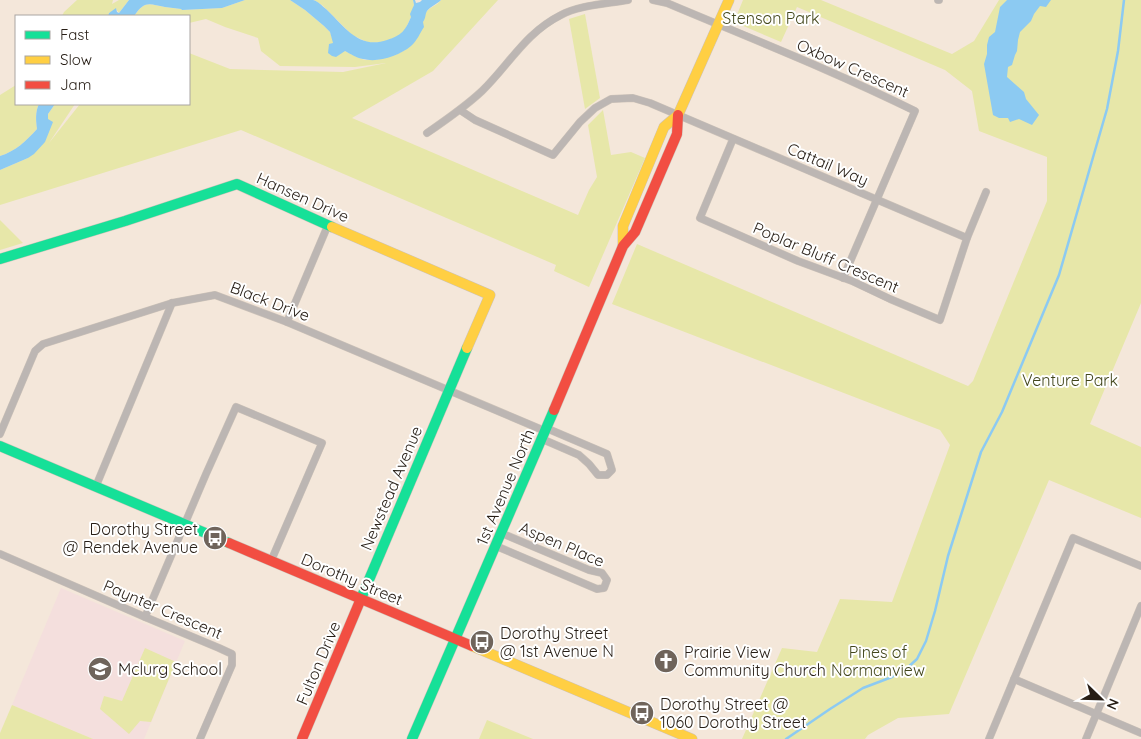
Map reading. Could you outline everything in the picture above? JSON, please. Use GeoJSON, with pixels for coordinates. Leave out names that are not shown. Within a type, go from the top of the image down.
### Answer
{"type":"FeatureCollection","features":[{"type":"Feature","properties":{"kind":"street"},"geometry":{"type":"LineString","coordinates":[[427,133],[460,110],[482,91],[531,36],[546,23],[563,14],[582,8],[628,0]]}},
{"type":"Feature","properties":{"kind":"street"},"geometry":{"type":"LineString","coordinates":[[653,0],[667,3],[718,25]]}},
{"type":"Feature","properties":{"kind":"street","name":"1st Avenue North"},"geometry":{"type":"LineString","coordinates":[[412,739],[623,246],[635,232],[677,134],[678,115],[729,0]]}},
{"type":"Feature","properties":{"kind":"street","name":"Oxbow Crescent"},"geometry":{"type":"LineString","coordinates":[[718,25],[880,94],[915,111],[876,199]]}},
{"type":"Feature","properties":{"kind":"street","name":"Cattail Way"},"geometry":{"type":"LineString","coordinates":[[460,110],[475,120],[553,155],[580,122],[595,108],[611,99],[633,98],[650,103],[967,238]]}},
{"type":"Feature","properties":{"kind":"street","name":"Poplar Bluff Crescent"},"geometry":{"type":"LineString","coordinates":[[733,139],[700,218],[798,261],[843,278],[940,320],[967,238]]}},
{"type":"Feature","properties":{"kind":"street","name":"Hansen Drive"},"geometry":{"type":"LineString","coordinates":[[0,259],[237,184],[490,295],[448,390]]}},
{"type":"Feature","properties":{"kind":"street"},"geometry":{"type":"LineString","coordinates":[[967,238],[986,192]]}},
{"type":"Feature","properties":{"kind":"street"},"geometry":{"type":"LineString","coordinates":[[843,278],[876,199]]}},
{"type":"Feature","properties":{"kind":"street"},"geometry":{"type":"LineString","coordinates":[[287,322],[328,225]]}},
{"type":"Feature","properties":{"kind":"street","name":"Black Drive"},"geometry":{"type":"LineString","coordinates":[[0,434],[35,351],[43,344],[172,303],[215,295],[287,322],[544,433]]}},
{"type":"Feature","properties":{"kind":"street"},"geometry":{"type":"LineString","coordinates":[[96,486],[172,303]]}},
{"type":"Feature","properties":{"kind":"street","name":"Newstead Avenue"},"geometry":{"type":"LineString","coordinates":[[361,599],[448,390]]}},
{"type":"Feature","properties":{"kind":"street"},"geometry":{"type":"LineString","coordinates":[[145,617],[236,407],[322,443],[271,561]]}},
{"type":"Feature","properties":{"kind":"street"},"geometry":{"type":"LineString","coordinates":[[544,433],[607,454],[612,470],[607,475],[598,475],[579,455],[544,433]]}},
{"type":"Feature","properties":{"kind":"street","name":"Dorothy Street"},"geometry":{"type":"LineString","coordinates":[[0,446],[692,739]]}},
{"type":"Feature","properties":{"kind":"street","name":"Aspen Place"},"geometry":{"type":"LineString","coordinates":[[496,546],[597,589],[604,588],[607,580],[602,573],[589,570],[501,534]]}},
{"type":"Feature","properties":{"kind":"street"},"geometry":{"type":"LineString","coordinates":[[989,739],[1074,538],[1141,566]]}},
{"type":"Feature","properties":{"kind":"street","name":"Paynter Crescent"},"geometry":{"type":"LineString","coordinates":[[0,554],[232,654],[232,665],[200,739]]}},
{"type":"Feature","properties":{"kind":"street","name":"Fulton Drive"},"geometry":{"type":"LineString","coordinates":[[302,739],[361,599]]}},
{"type":"Feature","properties":{"kind":"street"},"geometry":{"type":"LineString","coordinates":[[1086,739],[1141,606]]}},
{"type":"Feature","properties":{"kind":"street"},"geometry":{"type":"LineString","coordinates":[[1014,679],[1141,733]]}},
{"type":"Feature","properties":{"kind":"shaded area","name":"Mclurg School"},"geometry":{"type":"Polygon","coordinates":[[[61,588],[185,641],[144,739],[93,739],[12,705],[61,588]]]}},
{"type":"Feature","properties":{"kind":"green space"},"geometry":{"type":"Polygon","coordinates":[[[77,0],[113,0],[112,4],[119,0],[129,0],[119,13],[116,9],[108,15],[62,15],[77,0]]]}},
{"type":"Feature","properties":{"kind":"green space"},"geometry":{"type":"Polygon","coordinates":[[[245,0],[290,0],[324,26],[330,32],[334,43],[345,51],[365,60],[376,60],[405,50],[423,22],[425,13],[441,0],[498,0],[433,71],[352,118],[578,215],[597,177],[588,125],[603,110],[611,155],[631,152],[645,158],[589,287],[554,271],[556,265],[241,130],[0,205],[0,170],[28,158],[48,119],[48,114],[54,105],[74,105],[49,143],[79,105],[190,105],[190,53],[230,69],[343,72],[386,63],[355,67],[280,66],[261,51],[258,38],[206,19],[190,23],[190,15],[135,15],[141,7],[148,4],[182,10],[222,8],[245,0]]]}},
{"type":"Feature","properties":{"kind":"green space"},"geometry":{"type":"Polygon","coordinates":[[[314,0],[413,0],[414,5],[405,30],[399,36],[383,42],[369,43],[352,35],[322,5],[314,0]]]}},
{"type":"Feature","properties":{"kind":"green space"},"geometry":{"type":"Polygon","coordinates":[[[743,0],[821,0],[952,54],[974,41],[999,0],[1141,0],[1141,303],[1090,424],[1141,447],[1141,518],[1049,480],[949,714],[898,718],[868,735],[865,739],[742,739],[782,648],[817,652],[840,599],[892,602],[950,445],[940,430],[612,304],[637,244],[968,386],[973,381],[1047,201],[1047,157],[979,131],[972,91],[945,70],[797,7],[781,42],[734,22],[743,0]]]}},
{"type":"Feature","properties":{"kind":"green space"},"geometry":{"type":"Polygon","coordinates":[[[585,14],[600,98],[585,109],[569,19],[585,14]]]}},
{"type":"Feature","properties":{"kind":"green space"},"geometry":{"type":"Polygon","coordinates":[[[15,86],[15,105],[39,105],[36,113],[37,129],[20,145],[0,156],[0,95],[15,86]]]}},
{"type":"Feature","properties":{"kind":"green space"},"geometry":{"type":"Polygon","coordinates":[[[0,220],[23,243],[0,250],[0,220]]]}},
{"type":"Feature","properties":{"kind":"green space"},"geometry":{"type":"Polygon","coordinates":[[[145,648],[176,662],[151,722],[140,721],[129,734],[100,709],[104,696],[122,701],[145,648]]]}},
{"type":"Feature","properties":{"kind":"green space"},"geometry":{"type":"Polygon","coordinates":[[[12,705],[93,739],[0,739],[0,733],[12,705]]]}},
{"type":"Feature","properties":{"kind":"green space"},"geometry":{"type":"Polygon","coordinates":[[[487,720],[533,739],[479,739],[487,720]]]}},
{"type":"Feature","properties":{"kind":"water"},"geometry":{"type":"Polygon","coordinates":[[[129,0],[245,0],[222,8],[182,10],[148,4],[141,7],[135,15],[108,15],[116,8],[119,13],[129,0]]]}},
{"type":"Feature","properties":{"kind":"water"},"geometry":{"type":"Polygon","coordinates":[[[290,0],[313,0],[318,2],[353,35],[368,42],[377,42],[392,38],[402,32],[411,17],[410,14],[414,5],[413,0],[416,3],[422,0],[441,0],[427,11],[423,22],[424,27],[411,46],[394,56],[369,60],[356,57],[345,51],[336,57],[328,53],[329,44],[333,43],[330,32],[305,10],[290,0]]]}},
{"type":"Feature","properties":{"kind":"water"},"geometry":{"type":"Polygon","coordinates":[[[1007,0],[1051,0],[1046,7],[1040,6],[1031,21],[1020,32],[1017,51],[1012,65],[1008,67],[1007,77],[1024,92],[1026,99],[1039,115],[1032,125],[1019,119],[1010,122],[1008,118],[999,118],[993,115],[984,64],[989,37],[995,32],[1000,7],[1007,0]]]}},
{"type":"Feature","properties":{"kind":"water"},"geometry":{"type":"Polygon","coordinates":[[[39,105],[54,105],[48,114],[48,119],[53,122],[45,142],[28,158],[0,170],[0,156],[20,145],[37,129],[36,113],[39,105]]]}},
{"type":"Feature","properties":{"kind":"waterway"},"geometry":{"type":"LineString","coordinates":[[786,739],[863,688],[905,670],[917,659],[926,641],[948,556],[981,452],[1002,412],[1059,275],[1107,109],[1118,51],[1124,0]]}},
{"type":"Feature","properties":{"kind":"traffic: fast"},"geometry":{"type":"LineString","coordinates":[[0,259],[237,184],[332,227]]}},
{"type":"Feature","properties":{"kind":"traffic: fast"},"geometry":{"type":"LineString","coordinates":[[360,601],[467,348]]}},
{"type":"Feature","properties":{"kind":"traffic: fast"},"geometry":{"type":"LineString","coordinates":[[412,739],[554,410]]}},
{"type":"Feature","properties":{"kind":"traffic: fast"},"geometry":{"type":"LineString","coordinates":[[0,446],[229,543]]}},
{"type":"Feature","properties":{"kind":"traffic: slow"},"geometry":{"type":"LineString","coordinates":[[623,246],[623,226],[664,127],[678,115],[729,0]]}},
{"type":"Feature","properties":{"kind":"traffic: slow"},"geometry":{"type":"LineString","coordinates":[[332,227],[490,295],[467,348]]}},
{"type":"Feature","properties":{"kind":"traffic: slow"},"geometry":{"type":"LineString","coordinates":[[472,646],[692,739]]}},
{"type":"Feature","properties":{"kind":"traffic: jam"},"geometry":{"type":"LineString","coordinates":[[554,410],[623,246],[635,232],[677,134],[678,115]]}},
{"type":"Feature","properties":{"kind":"traffic: jam"},"geometry":{"type":"LineString","coordinates":[[229,543],[472,646]]}},
{"type":"Feature","properties":{"kind":"traffic: jam"},"geometry":{"type":"LineString","coordinates":[[302,739],[360,601]]}},
{"type":"Feature","properties":{"kind":"place","name":"Dorothy Street @ Rendek Avenue"},"geometry":{"type":"Point","coordinates":[215,538]}},
{"type":"Feature","properties":{"kind":"place","name":"Dorothy Street @ 1st Avenue N"},"geometry":{"type":"Point","coordinates":[482,642]}},
{"type":"Feature","properties":{"kind":"place","name":"Prairie View Community Church"},"geometry":{"type":"Point","coordinates":[666,661]}},
{"type":"Feature","properties":{"kind":"place","name":"Mclurg School"},"geometry":{"type":"Point","coordinates":[100,669]}},
{"type":"Feature","properties":{"kind":"place","name":"Dorothy Street @ 1060 Dorothy Street"},"geometry":{"type":"Point","coordinates":[642,713]}},
{"type":"Feature","properties":{"kind":"park label","name":"Stenson Park"},"geometry":{"type":"Point","coordinates":[771,18]}},
{"type":"Feature","properties":{"kind":"park label","name":"Venture Park"},"geometry":{"type":"Point","coordinates":[1070,380]}},
{"type":"Feature","properties":{"kind":"park label","name":"Pines of Normanview"},"geometry":{"type":"Point","coordinates":[878,661]}}]}
